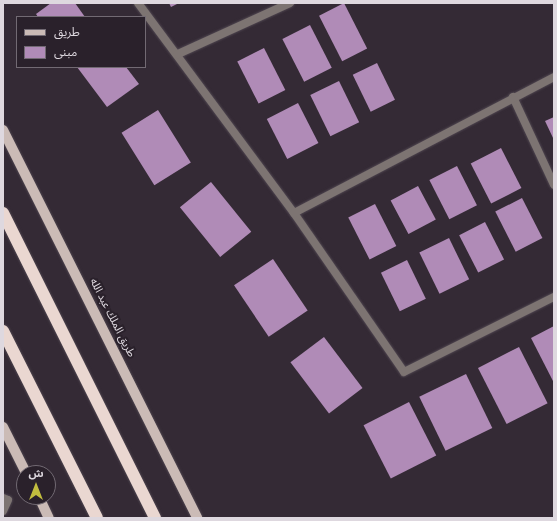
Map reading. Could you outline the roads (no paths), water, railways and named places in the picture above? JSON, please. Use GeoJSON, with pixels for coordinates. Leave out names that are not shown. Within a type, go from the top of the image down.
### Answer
{"type":"FeatureCollection","features":[{"type":"Feature","properties":{"kind":"highway"},"geometry":{"type":"LineString","coordinates":[[3,213],[155,518]]}},
{"type":"Feature","properties":{"kind":"highway"},"geometry":{"type":"LineString","coordinates":[[3,331],[97,518]]}},
{"type":"Feature","properties":{"kind":"main road","name":"طريق الملك عبد الله"},"geometry":{"type":"LineString","coordinates":[[3,130],[197,518]]}},
{"type":"Feature","properties":{"kind":"main road"},"geometry":{"type":"LineString","coordinates":[[3,427],[22,465]]}},
{"type":"Feature","properties":{"kind":"main road"},"geometry":{"type":"LineString","coordinates":[[43,505],[49,518]]}},
{"type":"Feature","properties":{"kind":"street"},"geometry":{"type":"LineString","coordinates":[[138,3],[178,54],[294,213],[404,372],[554,297]]}},
{"type":"Feature","properties":{"kind":"street"},"geometry":{"type":"LineString","coordinates":[[178,54],[290,3]]}},
{"type":"Feature","properties":{"kind":"street"},"geometry":{"type":"LineString","coordinates":[[294,213],[513,97],[554,77]]}},
{"type":"Feature","properties":{"kind":"street"},"geometry":{"type":"LineString","coordinates":[[513,97],[554,185]]}},
{"type":"Feature","properties":{"kind":"street"},"geometry":{"type":"LineString","coordinates":[[3,498],[8,500],[3,511]]}}]}
